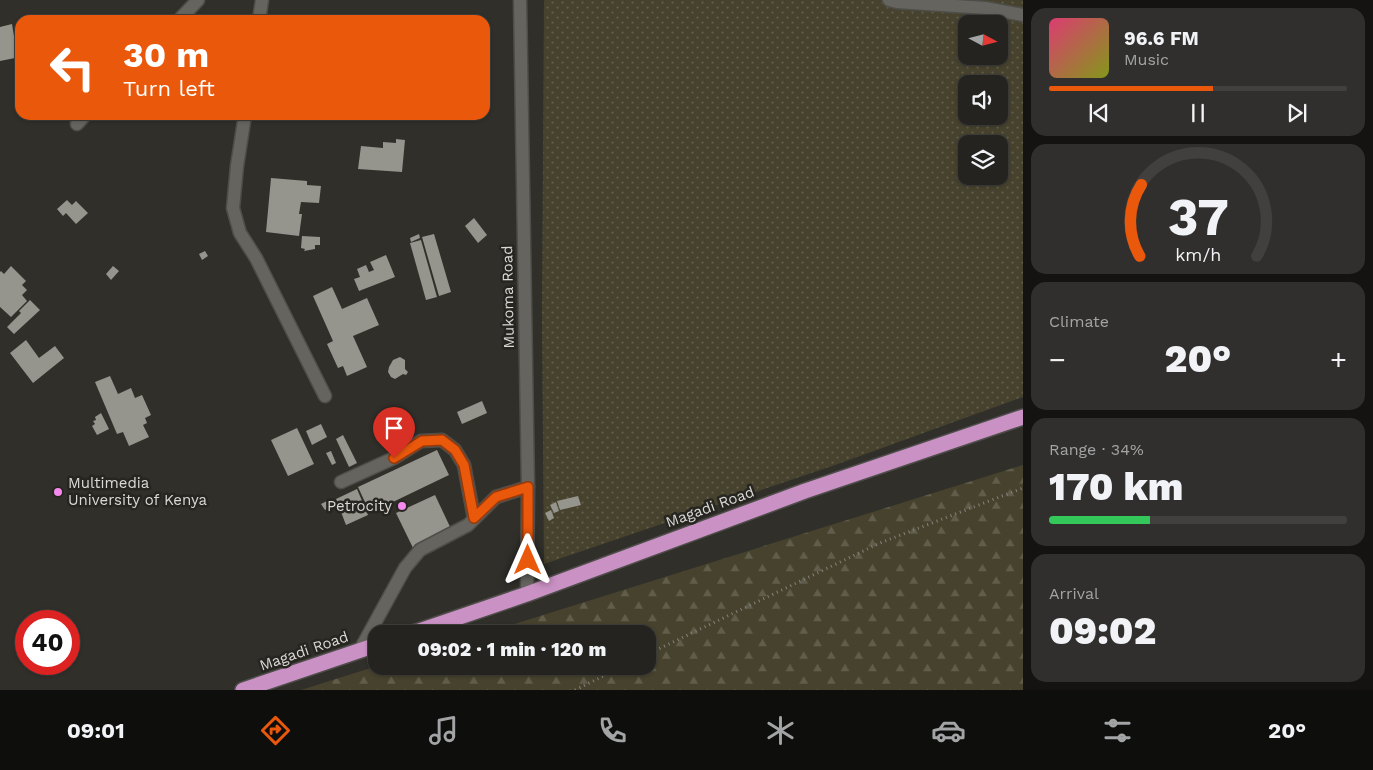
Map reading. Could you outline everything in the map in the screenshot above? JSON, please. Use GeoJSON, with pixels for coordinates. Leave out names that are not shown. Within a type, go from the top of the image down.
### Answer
{"type":"FeatureCollection","features":[{"type":"Feature","properties":{"kind":"highway","name":"Magadi Road"},"geometry":{"type":"LineString","coordinates":[[436,625],[527,594],[805,490],[1023,417]]}},
{"type":"Feature","properties":{"kind":"highway","name":"Magadi Road"},"geometry":{"type":"LineString","coordinates":[[243,690],[368,648]]}},
{"type":"Feature","properties":{"kind":"street"},"geometry":{"type":"LineString","coordinates":[[183,15],[198,0]]}},
{"type":"Feature","properties":{"kind":"street"},"geometry":{"type":"LineString","coordinates":[[260,15],[262,0]]}},
{"type":"Feature","properties":{"kind":"street","name":"Mukoma Road"},"geometry":{"type":"LineString","coordinates":[[520,0],[528,487],[527,594]]}},
{"type":"Feature","properties":{"kind":"street"},"geometry":{"type":"LineString","coordinates":[[889,0],[985,8],[1023,15]]}},
{"type":"Feature","properties":{"kind":"street"},"geometry":{"type":"LineString","coordinates":[[244,120],[233,208],[240,233],[256,258],[325,396]]}},
{"type":"Feature","properties":{"kind":"street"},"geometry":{"type":"LineString","coordinates":[[341,482],[394,458],[422,441],[442,440],[455,450],[464,465],[474,518]]}},
{"type":"Feature","properties":{"kind":"street"},"geometry":{"type":"LineString","coordinates":[[360,650],[405,568],[420,550],[468,525],[496,497],[528,487]]}},
{"type":"Feature","properties":{"kind":"path"},"geometry":{"type":"LineString","coordinates":[[656,650],[880,542],[1023,488]]}},
{"type":"Feature","properties":{"kind":"path"},"geometry":{"type":"LineString","coordinates":[[575,690],[606,675]]}},
{"type":"Feature","properties":{"kind":"green space"},"geometry":{"type":"Polygon","coordinates":[[[544,0],[1023,0],[1023,397],[838,464],[544,564],[542,318],[544,0]]]}},
{"type":"Feature","properties":{"kind":"green space"},"geometry":{"type":"Polygon","coordinates":[[[1023,465],[1023,690],[301,690],[368,669],[368,675],[656,675],[656,625],[511,625],[1023,465]]]}},
{"type":"Feature","properties":{"kind":"building"},"geometry":{"type":"Polygon","coordinates":[[[12,24],[15,58],[0,61],[0,27],[12,24]]]}},
{"type":"Feature","properties":{"kind":"building"},"geometry":{"type":"Polygon","coordinates":[[[396,139],[405,140],[402,172],[358,169],[361,146],[383,148],[383,142],[396,143],[396,139]]]}},
{"type":"Feature","properties":{"kind":"building"},"geometry":{"type":"Polygon","coordinates":[[[271,178],[307,181],[307,185],[321,186],[319,203],[301,202],[299,214],[302,214],[299,236],[266,232],[271,178]]]}},
{"type":"Feature","properties":{"kind":"building"},"geometry":{"type":"Polygon","coordinates":[[[67,200],[72,205],[76,201],[88,213],[76,224],[66,213],[63,216],[57,209],[67,200]]]}},
{"type":"Feature","properties":{"kind":"building"},"geometry":{"type":"Polygon","coordinates":[[[474,218],[487,235],[478,243],[465,226],[474,218]]]}},
{"type":"Feature","properties":{"kind":"building"},"geometry":{"type":"Polygon","coordinates":[[[419,234],[420,238],[411,242],[410,238],[419,234]]]}},
{"type":"Feature","properties":{"kind":"building"},"geometry":{"type":"Polygon","coordinates":[[[434,234],[451,292],[439,296],[422,237],[434,234]]]}},
{"type":"Feature","properties":{"kind":"building"},"geometry":{"type":"Polygon","coordinates":[[[302,236],[320,237],[320,245],[315,245],[315,249],[304,251],[305,249],[301,248],[302,236]]]}},
{"type":"Feature","properties":{"kind":"building"},"geometry":{"type":"Polygon","coordinates":[[[421,240],[437,297],[426,300],[410,243],[421,240]]]}},
{"type":"Feature","properties":{"kind":"building"},"geometry":{"type":"Polygon","coordinates":[[[205,251],[208,256],[202,260],[199,254],[205,251]]]}},
{"type":"Feature","properties":{"kind":"building"},"geometry":{"type":"Polygon","coordinates":[[[386,255],[395,277],[359,291],[354,279],[360,277],[357,269],[366,265],[369,272],[374,270],[370,262],[386,255]]]}},
{"type":"Feature","properties":{"kind":"building"},"geometry":{"type":"Polygon","coordinates":[[[11,266],[26,281],[22,285],[27,290],[22,295],[27,301],[11,317],[0,307],[0,272],[4,274],[11,266]]]}},
{"type":"Feature","properties":{"kind":"building"},"geometry":{"type":"Polygon","coordinates":[[[113,266],[119,271],[111,280],[106,274],[113,266]]]}},
{"type":"Feature","properties":{"kind":"building"},"geometry":{"type":"Polygon","coordinates":[[[332,287],[342,309],[367,298],[379,325],[353,336],[367,367],[347,376],[343,366],[338,368],[327,344],[333,341],[313,296],[332,287]]]}},
{"type":"Feature","properties":{"kind":"building"},"geometry":{"type":"Polygon","coordinates":[[[30,300],[40,310],[14,334],[7,327],[21,313],[19,311],[30,300]]]}},
{"type":"Feature","properties":{"kind":"building"},"geometry":{"type":"Polygon","coordinates":[[[26,340],[39,358],[55,346],[64,358],[33,383],[10,353],[26,340]]]}},
{"type":"Feature","properties":{"kind":"building"},"geometry":{"type":"Polygon","coordinates":[[[400,357],[405,360],[405,369],[408,372],[406,375],[403,374],[395,379],[388,372],[389,367],[393,360],[400,357]]]}},
{"type":"Feature","properties":{"kind":"building"},"geometry":{"type":"Polygon","coordinates":[[[110,376],[118,394],[131,388],[135,398],[142,395],[151,415],[145,418],[147,423],[143,425],[149,437],[129,446],[123,432],[117,434],[95,382],[110,376]]]}},
{"type":"Feature","properties":{"kind":"building"},"geometry":{"type":"Polygon","coordinates":[[[482,401],[487,413],[462,424],[457,412],[482,401]]]}},
{"type":"Feature","properties":{"kind":"building"},"geometry":{"type":"Polygon","coordinates":[[[101,413],[109,429],[97,435],[92,426],[95,424],[93,421],[96,420],[95,417],[101,413]]]}},
{"type":"Feature","properties":{"kind":"building"},"geometry":{"type":"Polygon","coordinates":[[[321,424],[327,437],[312,445],[306,431],[321,424]]]}},
{"type":"Feature","properties":{"kind":"building"},"geometry":{"type":"Polygon","coordinates":[[[297,428],[314,464],[288,476],[271,440],[297,428]]]}},
{"type":"Feature","properties":{"kind":"building"},"geometry":{"type":"Polygon","coordinates":[[[343,435],[357,463],[349,467],[336,439],[343,435]]]}},
{"type":"Feature","properties":{"kind":"building"},"geometry":{"type":"Polygon","coordinates":[[[437,450],[449,475],[370,513],[358,487],[437,450]]]}},
{"type":"Feature","properties":{"kind":"building"},"geometry":{"type":"Polygon","coordinates":[[[331,451],[336,463],[332,465],[326,453],[331,451]]]}},
{"type":"Feature","properties":{"kind":"building"},"geometry":{"type":"Polygon","coordinates":[[[357,489],[368,515],[346,525],[336,499],[357,489]]]}},
{"type":"Feature","properties":{"kind":"building"},"geometry":{"type":"Polygon","coordinates":[[[435,495],[452,531],[414,550],[396,513],[435,495]]]}},
{"type":"Feature","properties":{"kind":"building"},"geometry":{"type":"Polygon","coordinates":[[[578,496],[581,505],[560,510],[557,501],[578,496]]]}},
{"type":"Feature","properties":{"kind":"building"},"geometry":{"type":"Polygon","coordinates":[[[329,500],[333,506],[325,510],[321,504],[329,500]]]}},
{"type":"Feature","properties":{"kind":"building"},"geometry":{"type":"Polygon","coordinates":[[[556,502],[559,511],[554,513],[550,505],[556,502]]]}},
{"type":"Feature","properties":{"kind":"building"},"geometry":{"type":"Polygon","coordinates":[[[551,510],[554,518],[549,521],[545,513],[551,510]]]}},
{"type":"Feature","properties":{"kind":"place","name":"Multimedia University of Kenya"},"geometry":{"type":"Point","coordinates":[58,492]}},
{"type":"Feature","properties":{"kind":"place","name":"Petrocity"},"geometry":{"type":"Point","coordinates":[402,506]}},
{"type":"Feature","properties":{"kind":"route"},"geometry":{"type":"LineString","coordinates":[[394,458],[422,441],[442,440],[455,450],[464,465],[474,518],[496,497],[528,487],[528,560]]}}]}
